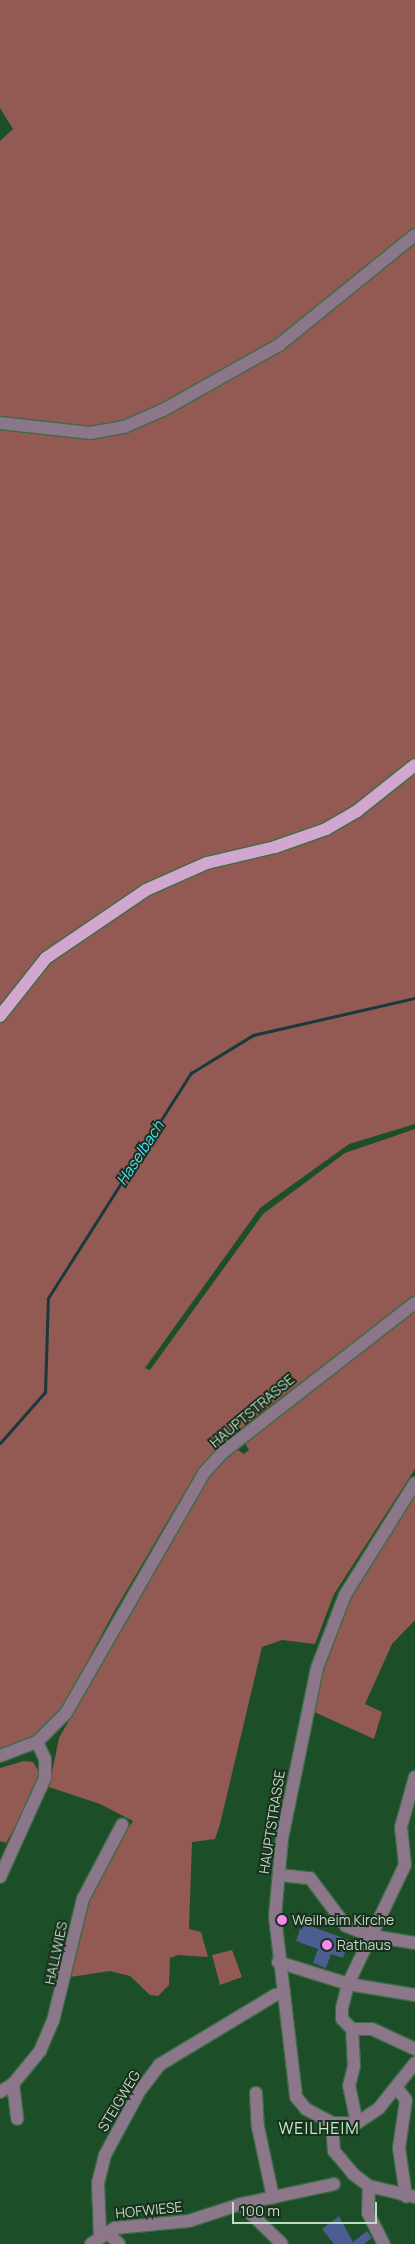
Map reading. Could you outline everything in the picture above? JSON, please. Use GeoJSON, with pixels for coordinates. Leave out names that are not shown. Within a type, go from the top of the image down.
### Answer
{"type":"FeatureCollection","features":[{"type":"Feature","properties":{"kind":"main road"},"geometry":{"type":"LineString","coordinates":[[0,1016],[46,958],[146,890],[207,863],[275,847],[326,829],[357,811],[415,765]]}},
{"type":"Feature","properties":{"kind":"street"},"geometry":{"type":"LineString","coordinates":[[0,423],[90,433],[124,427],[163,410],[279,345],[415,235]]}},
{"type":"Feature","properties":{"kind":"street","name":"HAUPTSTRASSE"},"geometry":{"type":"LineString","coordinates":[[0,1756],[37,1742],[66,1713],[204,1472],[222,1453],[267,1416],[415,1303]]}},
{"type":"Feature","properties":{"kind":"street","name":"HAUPTSTRASSE"},"geometry":{"type":"LineString","coordinates":[[357,2123],[332,2123],[306,2109],[296,2097],[284,1993],[278,1962],[275,1917],[279,1875],[300,1747],[331,1626],[345,1595],[415,1484]]}},
{"type":"Feature","properties":{"kind":"street"},"geometry":{"type":"LineString","coordinates":[[0,1877],[45,1778],[45,1759],[37,1742]]}},
{"type":"Feature","properties":{"kind":"street"},"geometry":{"type":"LineString","coordinates":[[415,1777],[401,1827],[410,1866],[348,1984],[342,2020],[352,2029],[372,2029],[415,2049]]}},
{"type":"Feature","properties":{"kind":"street","name":"HALLWIES"},"geometry":{"type":"LineString","coordinates":[[0,2092],[13,2084],[40,2051],[54,2021],[83,1899],[122,1825]]}},
{"type":"Feature","properties":{"kind":"street"},"geometry":{"type":"LineString","coordinates":[[279,1875],[310,1878],[346,1926],[372,1936],[415,1943]]}},
{"type":"Feature","properties":{"kind":"street"},"geometry":{"type":"LineString","coordinates":[[278,1962],[348,1984],[415,1994]]}},
{"type":"Feature","properties":{"kind":"street","name":"STEIGWEG"},"geometry":{"type":"LineString","coordinates":[[99,2237],[98,2183],[105,2155],[139,2092],[159,2065],[275,1994],[284,1993]]}},
{"type":"Feature","properties":{"kind":"street"},"geometry":{"type":"LineString","coordinates":[[352,2029],[354,2066],[349,2086],[357,2123],[368,2118],[415,2063]]}},
{"type":"Feature","properties":{"kind":"street"},"geometry":{"type":"LineString","coordinates":[[13,2084],[17,2119]]}},
{"type":"Feature","properties":{"kind":"street"},"geometry":{"type":"LineString","coordinates":[[332,2123],[334,2151],[369,2186],[410,2197],[410,2168],[399,2148],[406,2100],[396,2087]]}},
{"type":"Feature","properties":{"kind":"street"},"geometry":{"type":"LineString","coordinates":[[256,2093],[258,2128],[273,2197]]}},
{"type":"Feature","properties":{"kind":"street","name":"HOFWIESE"},"geometry":{"type":"LineString","coordinates":[[99,2237],[115,2228],[189,2221],[241,2204],[334,2184]]}},
{"type":"Feature","properties":{"kind":"street"},"geometry":{"type":"LineString","coordinates":[[369,2186],[368,2213],[384,2244]]}},
{"type":"Feature","properties":{"kind":"street"},"geometry":{"type":"LineString","coordinates":[[241,2204],[282,2244]]}},
{"type":"Feature","properties":{"kind":"street"},"geometry":{"type":"LineString","coordinates":[[99,2237],[119,2244]]}},
{"type":"Feature","properties":{"kind":"shaded area"},"geometry":{"type":"Polygon","coordinates":[[[0,0],[415,0],[415,1124],[349,1144],[260,1208],[145,1368],[150,1370],[263,1214],[345,1153],[415,1129],[415,1295],[227,1439],[199,1468],[115,1610],[61,1710],[36,1736],[0,1752],[0,141],[13,129],[0,108],[0,0]]]}},
{"type":"Feature","properties":{"kind":"shaded area"},"geometry":{"type":"Polygon","coordinates":[[[415,1308],[415,1469],[334,1594],[315,1644],[282,1640],[262,1647],[215,1839],[192,1842],[189,1929],[201,1932],[208,1957],[178,1955],[170,1958],[169,1985],[158,1996],[150,1995],[130,1976],[110,1971],[70,1977],[89,1899],[104,1864],[133,1821],[100,1804],[49,1787],[59,1738],[210,1472],[235,1448],[244,1454],[249,1450],[243,1440],[415,1308]]]}},
{"type":"Feature","properties":{"kind":"shaded area"},"geometry":{"type":"Polygon","coordinates":[[[415,1492],[415,1620],[392,1644],[365,1704],[382,1712],[374,1739],[312,1711],[341,1613],[415,1492]]]}},
{"type":"Feature","properties":{"kind":"shaded area"},"geometry":{"type":"Polygon","coordinates":[[[24,1761],[33,1762],[40,1773],[38,1785],[6,1843],[0,1841],[0,1768],[24,1761]]]}},
{"type":"Feature","properties":{"kind":"shaded area"},"geometry":{"type":"Polygon","coordinates":[[[232,1950],[242,1977],[220,1985],[212,1955],[232,1950]]]}},
{"type":"Feature","properties":{"kind":"building","name":"Rathaus"},"geometry":{"type":"Polygon","coordinates":[[[302,1923],[349,1940],[343,1958],[331,1954],[326,1968],[313,1963],[318,1949],[296,1941],[302,1923]]]}},
{"type":"Feature","properties":{"kind":"building"},"geometry":{"type":"Polygon","coordinates":[[[339,2216],[353,2242],[367,2231],[372,2238],[364,2244],[334,2244],[322,2229],[339,2216]]]}},
{"type":"Feature","properties":{"kind":"waterway","name":"Haselbach"},"geometry":{"type":"LineString","coordinates":[[0,1443],[45,1392],[48,1298],[191,1073],[253,1035],[415,998]]}},
{"type":"Feature","properties":{"kind":"place","name":"Weilheim Kirche"},"geometry":{"type":"Point","coordinates":[282,1920]}},
{"type":"Feature","properties":{"kind":"place","name":"Rathaus"},"geometry":{"type":"Point","coordinates":[327,1945]}},
{"type":"Feature","properties":{"kind":"district","name":"WEILHEIM"},"geometry":{"type":"Point","coordinates":[319,2128]}}]}
